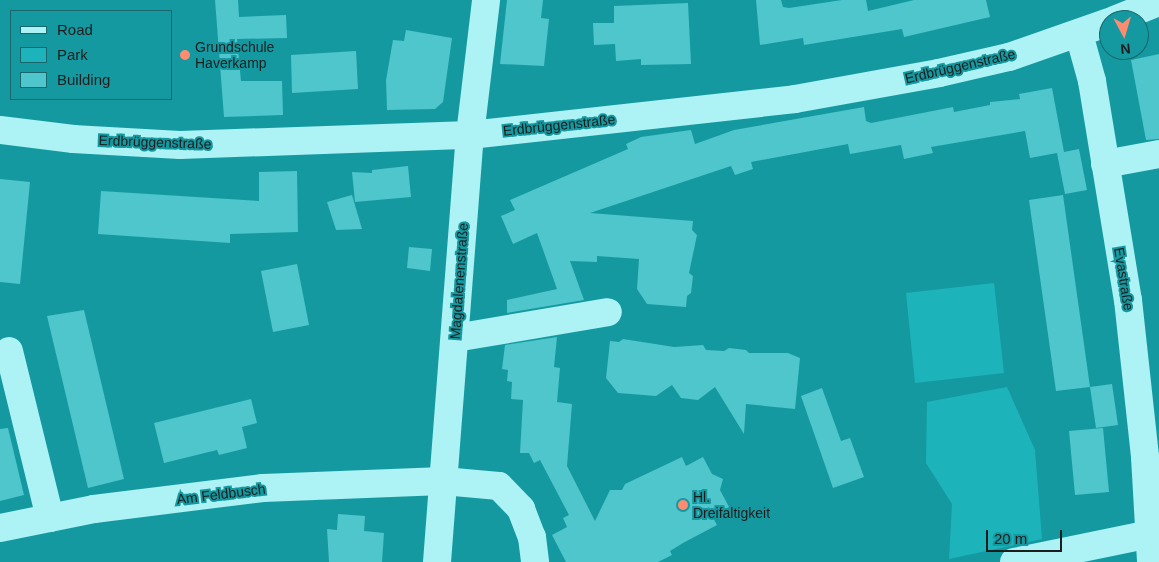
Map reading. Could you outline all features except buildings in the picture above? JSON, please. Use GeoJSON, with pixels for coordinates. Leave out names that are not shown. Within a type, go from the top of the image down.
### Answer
{"type":"FeatureCollection","features":[{"type":"Feature","properties":{"kind":"street","name":"Magdalenenstraße"},"geometry":{"type":"LineString","coordinates":[[438,562],[470,135],[486,0]]}},
{"type":"Feature","properties":{"kind":"street"},"geometry":{"type":"LineString","coordinates":[[1139,10],[1159,2]]}},
{"type":"Feature","properties":{"kind":"street","name":"Erdbrüggenstraße"},"geometry":{"type":"LineString","coordinates":[[0,130],[73,139],[180,145],[470,135],[795,98],[939,73],[1009,57],[1099,26]]}},
{"type":"Feature","properties":{"kind":"street","name":"Evastraße"},"geometry":{"type":"LineString","coordinates":[[1079,34],[1092,81],[1128,300],[1149,394],[1151,562]]}},
{"type":"Feature","properties":{"kind":"street"},"geometry":{"type":"LineString","coordinates":[[1106,164],[1159,154]]}},
{"type":"Feature","properties":{"kind":"street"},"geometry":{"type":"LineString","coordinates":[[455,338],[608,312]]}},
{"type":"Feature","properties":{"kind":"street"},"geometry":{"type":"LineString","coordinates":[[9,351],[50,518]]}},
{"type":"Feature","properties":{"kind":"street","name":"Am Feldbusch"},"geometry":{"type":"LineString","coordinates":[[0,528],[94,509],[264,488],[444,481],[500,486],[522,509],[532,538],[535,562]]}},
{"type":"Feature","properties":{"kind":"street"},"geometry":{"type":"LineString","coordinates":[[1014,562],[1150,534]]}},
{"type":"Feature","properties":{"kind":"green space"},"geometry":{"type":"Polygon","coordinates":[[[994,283],[1004,373],[915,383],[906,293],[994,283]]]}},
{"type":"Feature","properties":{"kind":"green space"},"geometry":{"type":"Polygon","coordinates":[[[1007,387],[1035,450],[1042,539],[949,559],[952,504],[926,463],[927,402],[1007,387]]]}},
{"type":"Feature","properties":{"kind":"place","name":"Grundschule Haverkamp"},"geometry":{"type":"Point","coordinates":[185,55]}},
{"type":"Feature","properties":{"kind":"place","name":"Hl. Dreifaltigkeit"},"geometry":{"type":"Point","coordinates":[683,505]}}]}
